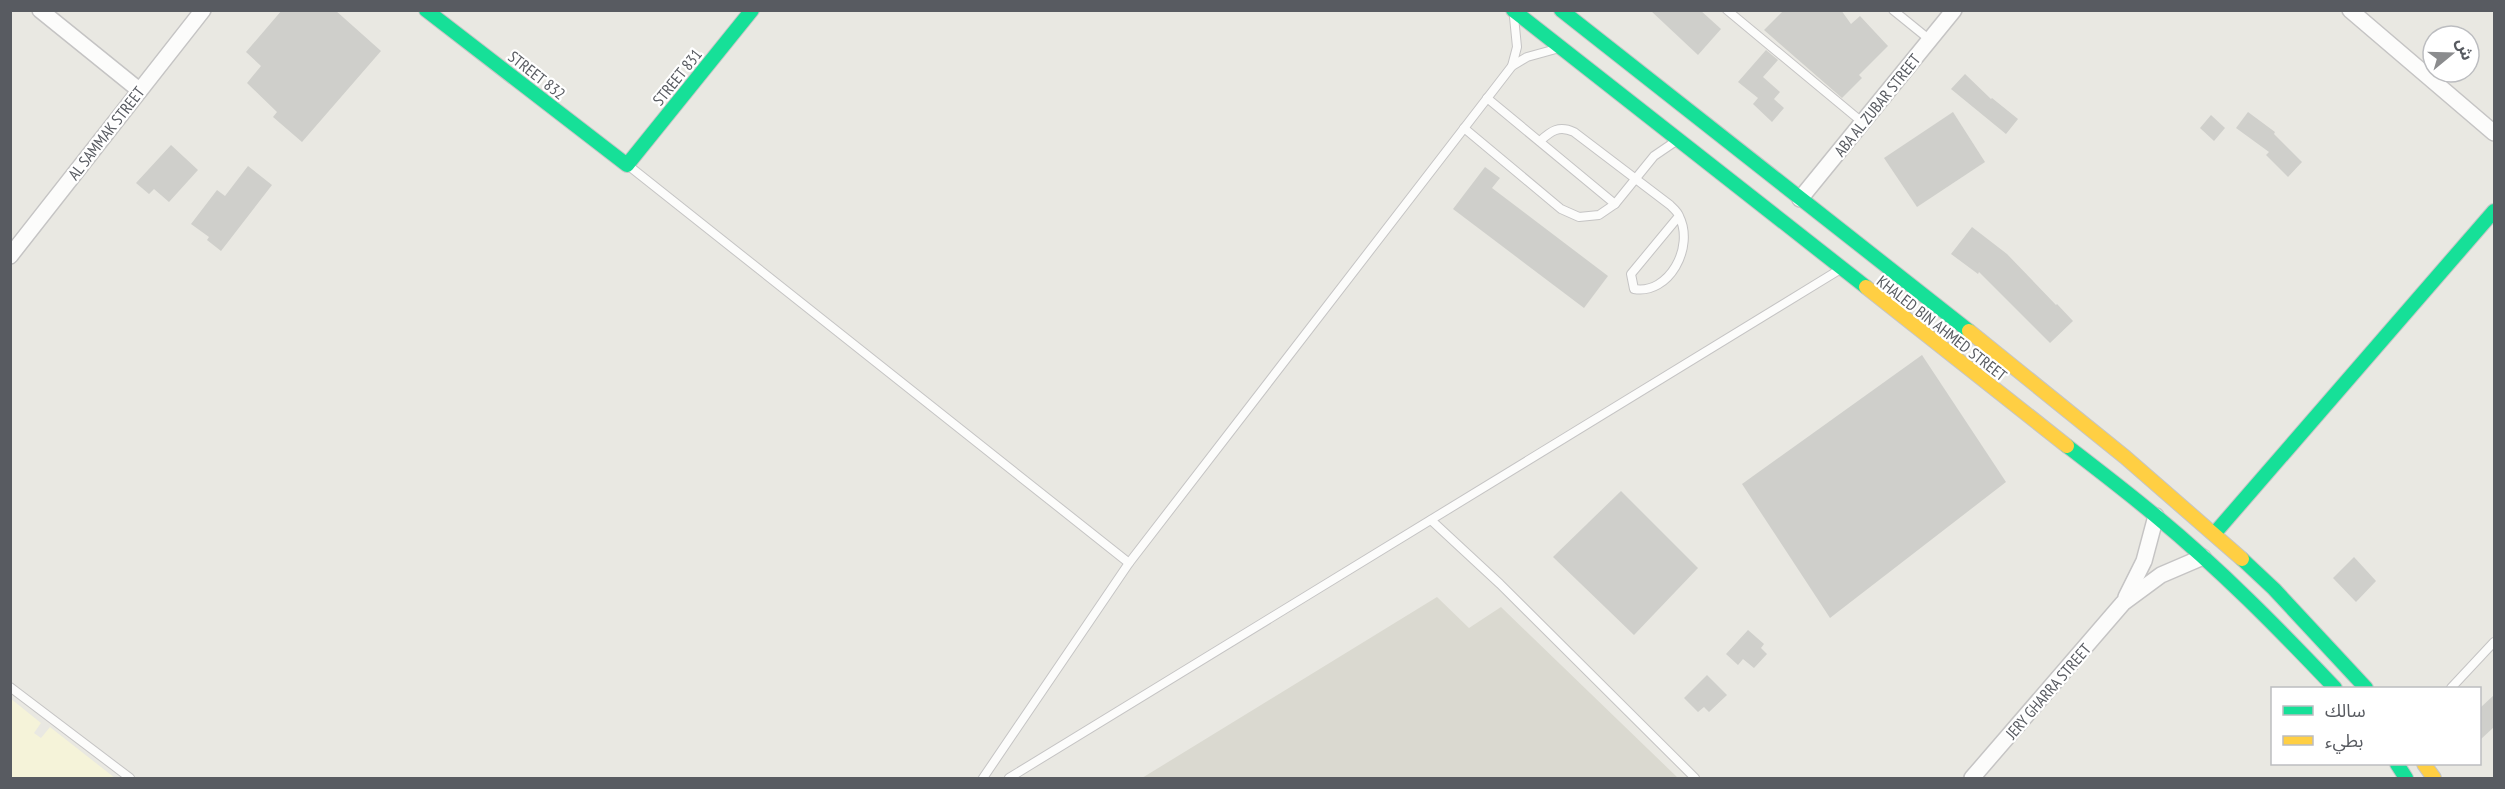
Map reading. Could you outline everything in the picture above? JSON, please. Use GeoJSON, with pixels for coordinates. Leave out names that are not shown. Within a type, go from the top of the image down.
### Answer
{"type":"FeatureCollection","features":[{"type":"Feature","properties":{"kind":"main road","name":"STREET 832"},"geometry":{"type":"LineString","coordinates":[[426,10],[627,165]]}},
{"type":"Feature","properties":{"kind":"main road","name":"STREET 831"},"geometry":{"type":"LineString","coordinates":[[627,165],[752,10]]}},
{"type":"Feature","properties":{"kind":"main road","name":"KHALED BIN AHMED STREET"},"geometry":{"type":"LineString","coordinates":[[1513,10],[2156,516],[2281,630],[2334,687]]}},
{"type":"Feature","properties":{"kind":"main road","name":"KHALED BIN AHMED STREET"},"geometry":{"type":"LineString","coordinates":[[1561,10],[2125,457],[2274,589],[2365,687]]}},
{"type":"Feature","properties":{"kind":"main road"},"geometry":{"type":"LineString","coordinates":[[2214,534],[2494,211]]}},
{"type":"Feature","properties":{"kind":"main road"},"geometry":{"type":"LineString","coordinates":[[2398,765],[2406,778]]}},
{"type":"Feature","properties":{"kind":"main road"},"geometry":{"type":"LineString","coordinates":[[2425,765],[2434,778]]}},
{"type":"Feature","properties":{"kind":"street"},"geometry":{"type":"LineString","coordinates":[[40,10],[139,90]]}},
{"type":"Feature","properties":{"kind":"street","name":"AL SAMMAK STREET"},"geometry":{"type":"LineString","coordinates":[[10,256],[203,10]]}},
{"type":"Feature","properties":{"kind":"street","name":"ABA AL ZUBAR STREET"},"geometry":{"type":"LineString","coordinates":[[1800,199],[1954,10]]}},
{"type":"Feature","properties":{"kind":"street"},"geometry":{"type":"LineString","coordinates":[[2350,10],[2494,133]]}},
{"type":"Feature","properties":{"kind":"street","name":"JERY GHARRA STREET"},"geometry":{"type":"LineString","coordinates":[[2124,603],[2144,561],[2156,516]]}},
{"type":"Feature","properties":{"kind":"street","name":"JERY GHARRA STREET"},"geometry":{"type":"LineString","coordinates":[[1972,778],[2124,603],[2161,575],[2203,557]]}},
{"type":"Feature","properties":{"kind":"lane"},"geometry":{"type":"LineString","coordinates":[[983,778],[1129,563],[1512,66],[1517,47],[1513,10]]}},
{"type":"Feature","properties":{"kind":"lane"},"geometry":{"type":"LineString","coordinates":[[1727,10],[1862,122]]}},
{"type":"Feature","properties":{"kind":"lane"},"geometry":{"type":"LineString","coordinates":[[1893,10],[1930,40]]}},
{"type":"Feature","properties":{"kind":"lane"},"geometry":{"type":"LineString","coordinates":[[1512,66],[1543,51],[1560,48]]}},
{"type":"Feature","properties":{"kind":"lane"},"geometry":{"type":"LineString","coordinates":[[1487,98],[1616,204]]}},
{"type":"Feature","properties":{"kind":"lane"},"geometry":{"type":"LineString","coordinates":[[1464,128],[1561,209],[1579,217],[1599,215],[1616,204],[1654,156],[1677,140]]}},
{"type":"Feature","properties":{"kind":"lane"},"geometry":{"type":"LineString","coordinates":[[1540,141],[1557,128],[1565,128],[1574,132],[1670,205],[1679,216],[1683,233],[1682,251],[1676,268],[1664,282],[1646,291],[1634,289],[1630,274],[1679,216]]}},
{"type":"Feature","properties":{"kind":"lane"},"geometry":{"type":"LineString","coordinates":[[627,165],[1129,563]]}},
{"type":"Feature","properties":{"kind":"lane"},"geometry":{"type":"LineString","coordinates":[[1009,778],[1840,269]]}},
{"type":"Feature","properties":{"kind":"lane"},"geometry":{"type":"LineString","coordinates":[[1431,520],[1500,584],[1695,778]]}},
{"type":"Feature","properties":{"kind":"lane"},"geometry":{"type":"LineString","coordinates":[[2452,687],[2494,642]]}},
{"type":"Feature","properties":{"kind":"lane"},"geometry":{"type":"LineString","coordinates":[[10,687],[130,778]]}},
{"type":"Feature","properties":{"kind":"shaded area"},"geometry":{"type":"Polygon","coordinates":[[[1437,597],[1469,628],[1501,607],[1678,778],[1142,778],[1437,597]]]}},
{"type":"Feature","properties":{"kind":"shaded area"},"geometry":{"type":"Polygon","coordinates":[[[10,698],[41,723],[34,733],[41,738],[50,727],[115,778],[11,778],[10,698]]]}},
{"type":"Feature","properties":{"kind":"building"},"geometry":{"type":"Polygon","coordinates":[[[282,10],[335,10],[381,51],[302,142],[273,117],[277,112],[247,83],[261,66],[246,52],[282,10]]]}},
{"type":"Feature","properties":{"kind":"building"},"geometry":{"type":"Polygon","coordinates":[[[1650,10],[1700,10],[1721,29],[1698,55],[1650,10]]]}},
{"type":"Feature","properties":{"kind":"building"},"geometry":{"type":"Polygon","coordinates":[[[1784,10],[1841,10],[1851,24],[1860,16],[1888,46],[1859,75],[1862,78],[1842,98],[1764,30],[1784,10]]]}},
{"type":"Feature","properties":{"kind":"building"},"geometry":{"type":"Polygon","coordinates":[[[1766,50],[1778,60],[1763,77],[1780,92],[1774,99],[1784,108],[1772,122],[1753,104],[1758,98],[1738,82],[1766,50]]]}},
{"type":"Feature","properties":{"kind":"building"},"geometry":{"type":"Polygon","coordinates":[[[1965,74],[1991,99],[2018,119],[2006,134],[1951,89],[1965,74]]]}},
{"type":"Feature","properties":{"kind":"building"},"geometry":{"type":"Polygon","coordinates":[[[1953,112],[1985,162],[1917,207],[1884,158],[1953,112]]]}},
{"type":"Feature","properties":{"kind":"building"},"geometry":{"type":"Polygon","coordinates":[[[2248,112],[2275,132],[2274,134],[2302,162],[2288,177],[2266,155],[2269,152],[2236,128],[2248,112]]]}},
{"type":"Feature","properties":{"kind":"building"},"geometry":{"type":"Polygon","coordinates":[[[2211,115],[2225,128],[2214,141],[2200,128],[2211,115]]]}},
{"type":"Feature","properties":{"kind":"building"},"geometry":{"type":"Polygon","coordinates":[[[171,145],[198,170],[169,202],[154,189],[149,194],[136,183],[171,145]]]}},
{"type":"Feature","properties":{"kind":"building"},"geometry":{"type":"Polygon","coordinates":[[[248,166],[272,185],[221,251],[207,240],[209,237],[191,224],[217,190],[225,196],[248,166]]]}},
{"type":"Feature","properties":{"kind":"building"},"geometry":{"type":"Polygon","coordinates":[[[1485,167],[1500,178],[1492,188],[1608,276],[1584,308],[1453,209],[1485,167]]]}},
{"type":"Feature","properties":{"kind":"building"},"geometry":{"type":"Polygon","coordinates":[[[1972,227],[2007,254],[2073,321],[2050,343],[1979,272],[1978,274],[1951,254],[1972,227]]]}},
{"type":"Feature","properties":{"kind":"building"},"geometry":{"type":"Polygon","coordinates":[[[1922,355],[2006,482],[1830,618],[1742,484],[1922,355]]]}},
{"type":"Feature","properties":{"kind":"building"},"geometry":{"type":"Polygon","coordinates":[[[1621,491],[1698,568],[1634,635],[1553,557],[1621,491]]]}},
{"type":"Feature","properties":{"kind":"building"},"geometry":{"type":"Polygon","coordinates":[[[2354,557],[2376,581],[2356,602],[2333,578],[2354,557]]]}},
{"type":"Feature","properties":{"kind":"building"},"geometry":{"type":"Polygon","coordinates":[[[1748,630],[1764,644],[1761,648],[1767,654],[1754,668],[1743,659],[1738,665],[1726,654],[1748,630]]]}},
{"type":"Feature","properties":{"kind":"building"},"geometry":{"type":"Polygon","coordinates":[[[1707,675],[1727,695],[1709,712],[1704,707],[1698,712],[1684,698],[1707,675]]]}},
{"type":"Feature","properties":{"kind":"building"},"geometry":{"type":"Polygon","coordinates":[[[2494,695],[2494,727],[2481,739],[2481,707],[2494,695]]]}},
{"type":"Feature","properties":{"kind":"traffic: fast"},"geometry":{"type":"LineString","coordinates":[[426,10],[627,165],[752,10]]}},
{"type":"Feature","properties":{"kind":"traffic: fast"},"geometry":{"type":"LineString","coordinates":[[1513,10],[1866,287]]}},
{"type":"Feature","properties":{"kind":"traffic: fast"},"geometry":{"type":"LineString","coordinates":[[1561,10],[1969,331]]}},
{"type":"Feature","properties":{"kind":"traffic: fast"},"geometry":{"type":"LineString","coordinates":[[2214,534],[2494,211]]}},
{"type":"Feature","properties":{"kind":"traffic: fast"},"geometry":{"type":"LineString","coordinates":[[2067,446],[2146,508],[2203,557],[2334,687]]}},
{"type":"Feature","properties":{"kind":"traffic: fast"},"geometry":{"type":"LineString","coordinates":[[2242,559],[2274,589],[2365,687]]}},
{"type":"Feature","properties":{"kind":"traffic: fast"},"geometry":{"type":"LineString","coordinates":[[2398,765],[2406,778]]}},
{"type":"Feature","properties":{"kind":"traffic: slow"},"geometry":{"type":"LineString","coordinates":[[1866,287],[2067,446]]}},
{"type":"Feature","properties":{"kind":"traffic: slow"},"geometry":{"type":"LineString","coordinates":[[1969,331],[2125,457],[2242,559]]}},
{"type":"Feature","properties":{"kind":"traffic: slow"},"geometry":{"type":"LineString","coordinates":[[2425,765],[2434,778]]}}]}
